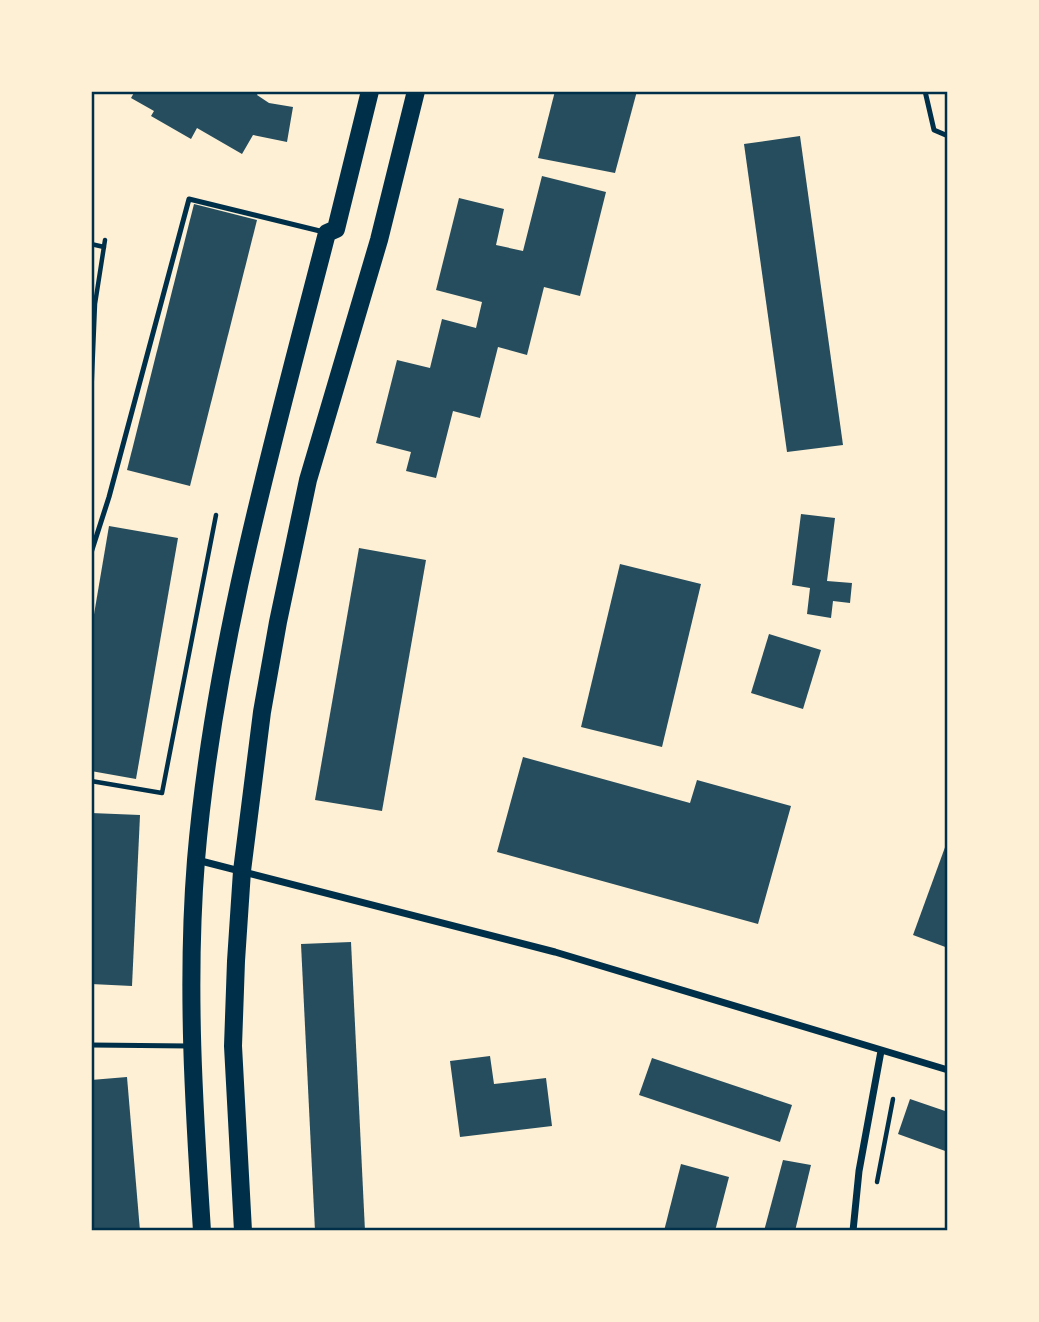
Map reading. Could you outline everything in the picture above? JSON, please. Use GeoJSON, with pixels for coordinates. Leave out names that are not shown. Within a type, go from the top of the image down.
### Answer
{"type":"FeatureCollection","features":[{"type":"Feature","properties":{"kind":"main road"},"geometry":{"type":"LineString","coordinates":[[202,1231],[191,1046],[191,959],[196,860],[218,700],[235,606],[266,471],[327,233],[336,229],[370,91]]}},
{"type":"Feature","properties":{"kind":"main road"},"geometry":{"type":"LineString","coordinates":[[243,1231],[233,1046],[236,961],[242,871],[262,712],[308,480],[379,240],[416,91]]}},
{"type":"Feature","properties":{"kind":"street"},"geometry":{"type":"LineString","coordinates":[[196,860],[555,952],[948,1070]]}},
{"type":"Feature","properties":{"kind":"street"},"geometry":{"type":"LineString","coordinates":[[853,1231],[859,1171],[881,1051]]}},
{"type":"Feature","properties":{"kind":"lane"},"geometry":{"type":"LineString","coordinates":[[925,91],[934,130],[948,136]]}},
{"type":"Feature","properties":{"kind":"lane"},"geometry":{"type":"LineString","coordinates":[[91,553],[109,497],[189,199],[327,233]]}},
{"type":"Feature","properties":{"kind":"lane"},"geometry":{"type":"LineString","coordinates":[[91,1045],[191,1046]]}},
{"type":"Feature","properties":{"kind":"path"},"geometry":{"type":"LineString","coordinates":[[91,400],[94,304],[105,240]]}},
{"type":"Feature","properties":{"kind":"path"},"geometry":{"type":"LineString","coordinates":[[91,244],[104,247]]}},
{"type":"Feature","properties":{"kind":"path"},"geometry":{"type":"LineString","coordinates":[[91,781],[162,793],[216,515]]}},
{"type":"Feature","properties":{"kind":"path"},"geometry":{"type":"LineString","coordinates":[[875,1191],[893,1099]]}},
{"type":"Feature","properties":{"kind":"building"},"geometry":{"type":"Polygon","coordinates":[[[135,91],[259,91],[257,95],[269,103],[293,107],[287,142],[253,135],[242,154],[197,128],[191,139],[151,116],[154,111],[131,98],[135,91]]]}},
{"type":"Feature","properties":{"kind":"building"},"geometry":{"type":"Polygon","coordinates":[[[555,91],[637,91],[615,173],[538,158],[555,91]]]}},
{"type":"Feature","properties":{"kind":"building"},"geometry":{"type":"Polygon","coordinates":[[[800,136],[843,445],[787,452],[744,144],[800,136]]]}},
{"type":"Feature","properties":{"kind":"building"},"geometry":{"type":"Polygon","coordinates":[[[542,176],[606,192],[580,296],[544,287],[527,355],[498,347],[480,418],[453,411],[436,478],[406,471],[411,452],[376,443],[397,360],[430,368],[442,319],[476,328],[482,302],[436,290],[459,198],[504,209],[496,245],[523,251],[542,176]]]}},
{"type":"Feature","properties":{"kind":"building"},"geometry":{"type":"Polygon","coordinates":[[[194,204],[257,220],[190,486],[127,470],[194,204]]]}},
{"type":"Feature","properties":{"kind":"building"},"geometry":{"type":"Polygon","coordinates":[[[801,514],[835,518],[827,581],[852,583],[850,603],[833,601],[831,618],[807,614],[810,588],[792,585],[801,514]]]}},
{"type":"Feature","properties":{"kind":"building"},"geometry":{"type":"Polygon","coordinates":[[[109,526],[178,538],[136,779],[91,771],[91,632],[109,526]]]}},
{"type":"Feature","properties":{"kind":"building"},"geometry":{"type":"Polygon","coordinates":[[[359,548],[426,560],[382,811],[315,800],[359,548]]]}},
{"type":"Feature","properties":{"kind":"building"},"geometry":{"type":"Polygon","coordinates":[[[620,564],[701,584],[662,747],[581,727],[620,564]]]}},
{"type":"Feature","properties":{"kind":"building"},"geometry":{"type":"Polygon","coordinates":[[[769,634],[821,650],[803,709],[751,693],[769,634]]]}},
{"type":"Feature","properties":{"kind":"building"},"geometry":{"type":"Polygon","coordinates":[[[523,757],[690,803],[697,780],[791,806],[758,924],[497,852],[523,757]]]}},
{"type":"Feature","properties":{"kind":"building"},"geometry":{"type":"Polygon","coordinates":[[[91,813],[140,815],[132,986],[91,984],[91,813]]]}},
{"type":"Feature","properties":{"kind":"building"},"geometry":{"type":"Polygon","coordinates":[[[948,839],[948,948],[913,935],[948,839]]]}},
{"type":"Feature","properties":{"kind":"building"},"geometry":{"type":"Polygon","coordinates":[[[351,942],[365,1231],[315,1231],[301,944],[351,942]]]}},
{"type":"Feature","properties":{"kind":"building"},"geometry":{"type":"Polygon","coordinates":[[[490,1056],[494,1084],[546,1078],[552,1126],[460,1137],[450,1061],[490,1056]]]}},
{"type":"Feature","properties":{"kind":"building"},"geometry":{"type":"Polygon","coordinates":[[[652,1058],[792,1105],[780,1142],[639,1095],[652,1058]]]}},
{"type":"Feature","properties":{"kind":"building"},"geometry":{"type":"Polygon","coordinates":[[[127,1077],[140,1231],[91,1231],[91,1080],[127,1077]]]}},
{"type":"Feature","properties":{"kind":"building"},"geometry":{"type":"Polygon","coordinates":[[[910,1099],[948,1112],[948,1152],[898,1134],[910,1099]]]}},
{"type":"Feature","properties":{"kind":"building"},"geometry":{"type":"Polygon","coordinates":[[[783,1160],[811,1165],[795,1231],[764,1231],[783,1160]]]}},
{"type":"Feature","properties":{"kind":"building"},"geometry":{"type":"Polygon","coordinates":[[[681,1164],[729,1177],[715,1231],[664,1231],[681,1164]]]}}]}
